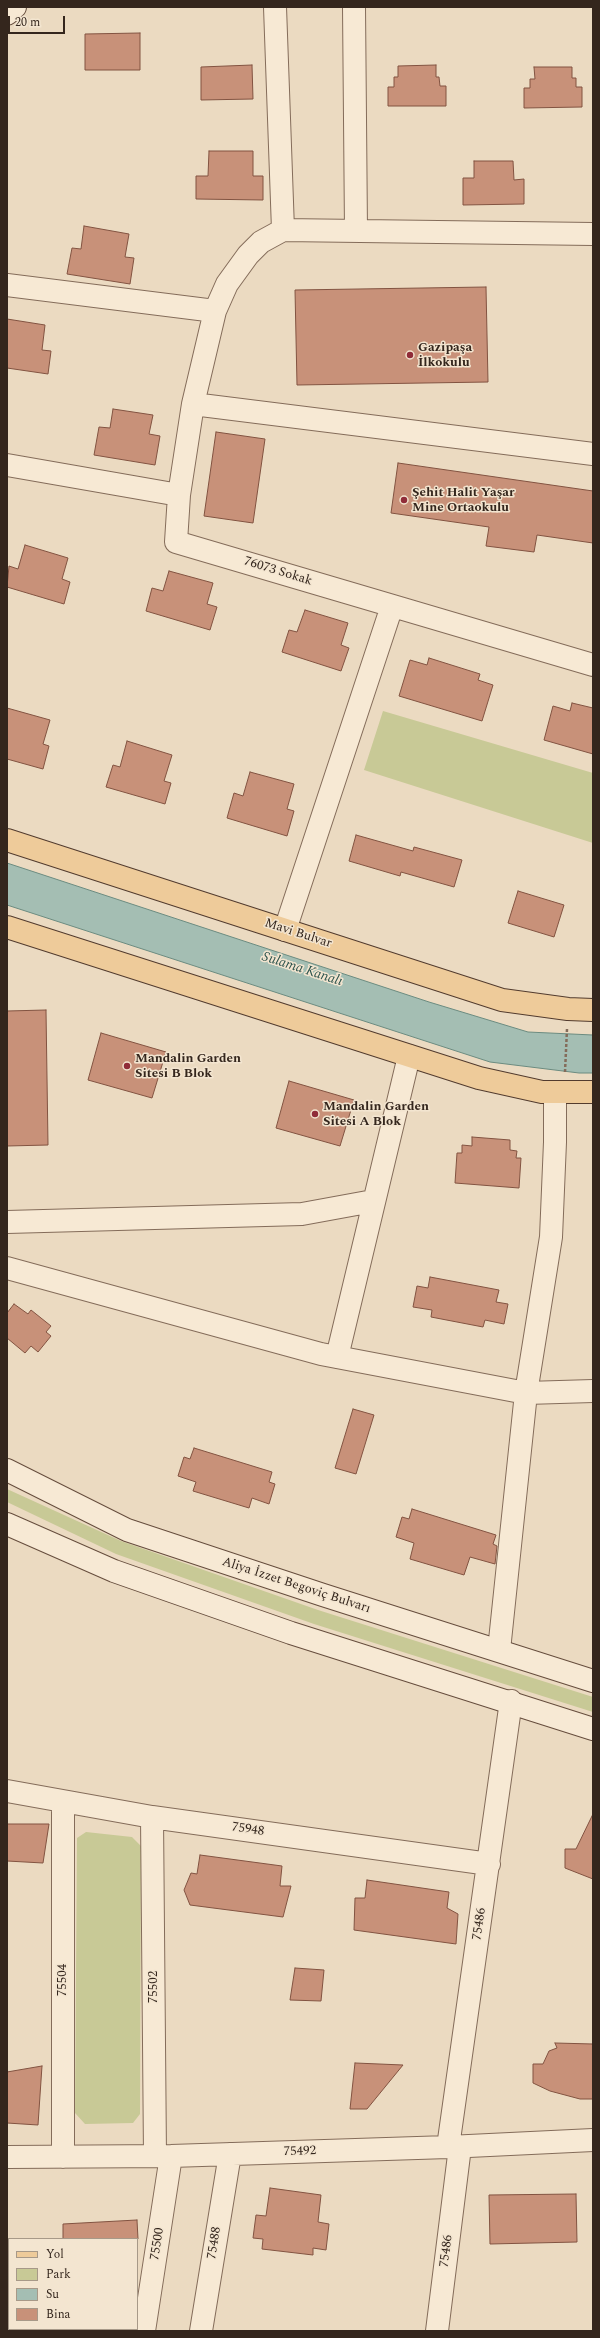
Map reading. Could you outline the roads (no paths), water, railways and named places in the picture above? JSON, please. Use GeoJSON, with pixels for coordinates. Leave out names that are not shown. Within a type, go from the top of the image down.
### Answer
{"type":"FeatureCollection","features":[{"type":"Feature","properties":{"kind":"main road","name":"Mavi Bulvar"},"geometry":{"type":"LineString","coordinates":[[7,840],[502,1000],[568,1010],[593,1010]]}},
{"type":"Feature","properties":{"kind":"main road"},"geometry":{"type":"LineString","coordinates":[[7,927],[479,1078],[593,1092]]}},
{"type":"Feature","properties":{"kind":"street"},"geometry":{"type":"LineString","coordinates":[[7,14],[15,7]]}},
{"type":"Feature","properties":{"kind":"street"},"geometry":{"type":"LineString","coordinates":[[275,7],[283,230]]}},
{"type":"Feature","properties":{"kind":"street"},"geometry":{"type":"LineString","coordinates":[[354,7],[356,231]]}},
{"type":"Feature","properties":{"kind":"street"},"geometry":{"type":"LineString","coordinates":[[7,465],[179,495],[193,404],[215,311],[227,284],[248,255],[261,242],[283,230],[593,234]]}},
{"type":"Feature","properties":{"kind":"street"},"geometry":{"type":"LineString","coordinates":[[7,285],[215,311]]}},
{"type":"Feature","properties":{"kind":"street"},"geometry":{"type":"LineString","coordinates":[[193,404],[593,454]]}},
{"type":"Feature","properties":{"kind":"street","name":"76073 Sokak"},"geometry":{"type":"LineString","coordinates":[[179,495],[176,542],[593,665]]}},
{"type":"Feature","properties":{"kind":"street"},"geometry":{"type":"LineString","coordinates":[[285,930],[392,606]]}},
{"type":"Feature","properties":{"kind":"street"},"geometry":{"type":"LineString","coordinates":[[337,1357],[373,1201],[409,1056]]}},
{"type":"Feature","properties":{"kind":"street"},"geometry":{"type":"LineString","coordinates":[[499,1650],[526,1393],[551,1236],[555,1142],[560,1087]]}},
{"type":"Feature","properties":{"kind":"street"},"geometry":{"type":"LineString","coordinates":[[7,1222],[302,1214],[373,1201]]}},
{"type":"Feature","properties":{"kind":"street"},"geometry":{"type":"LineString","coordinates":[[7,1268],[337,1357],[526,1393],[593,1391]]}},
{"type":"Feature","properties":{"kind":"street","name":"Aliya İzzet Begoviç Bulvarı"},"geometry":{"type":"LineString","coordinates":[[7,1470],[127,1530],[323,1595],[593,1681]]}},
{"type":"Feature","properties":{"kind":"street"},"geometry":{"type":"LineString","coordinates":[[7,1524],[122,1574],[291,1633],[511,1701],[593,1729]]}},
{"type":"Feature","properties":{"kind":"street","name":"75486"},"geometry":{"type":"LineString","coordinates":[[437,2331],[454,2147],[511,1701]]}},
{"type":"Feature","properties":{"kind":"street","name":"75948"},"geometry":{"type":"LineString","coordinates":[[7,1791],[152,1817],[489,1864]]}},
{"type":"Feature","properties":{"kind":"street","name":"75504"},"geometry":{"type":"LineString","coordinates":[[63,1802],[63,2157]]}},
{"type":"Feature","properties":{"kind":"street","name":"75502"},"geometry":{"type":"LineString","coordinates":[[152,1817],[163,2156]]}},
{"type":"Feature","properties":{"kind":"street","name":"75492"},"geometry":{"type":"LineString","coordinates":[[7,2158],[230,2154],[454,2147],[593,2140]]}},
{"type":"Feature","properties":{"kind":"street","name":"75488"},"geometry":{"type":"LineString","coordinates":[[201,2331],[230,2154]]}},
{"type":"Feature","properties":{"kind":"street","name":"75500"},"geometry":{"type":"LineString","coordinates":[[144,2331],[163,2156]]}},
{"type":"Feature","properties":{"kind":"water","name":"Sulama Kanalı"},"geometry":{"type":"Polygon","coordinates":[[[7,863],[429,1002],[528,1032],[593,1035],[593,1073],[579,1073],[490,1062],[7,905],[7,863]]]}},
{"type":"Feature","properties":{"kind":"place","name":"Gazipaşa İlkokulu"},"geometry":{"type":"Point","coordinates":[410,355]}},
{"type":"Feature","properties":{"kind":"place","name":"Şehit Halit Yaşar Mine Ortaokulu"},"geometry":{"type":"Point","coordinates":[404,500]}},
{"type":"Feature","properties":{"kind":"place","name":"Mandalin Garden Sitesi B Blok"},"geometry":{"type":"Point","coordinates":[127,1066]}},
{"type":"Feature","properties":{"kind":"place","name":"Mandalin Garden Sitesi A Blok"},"geometry":{"type":"Point","coordinates":[315,1114]}}]}
